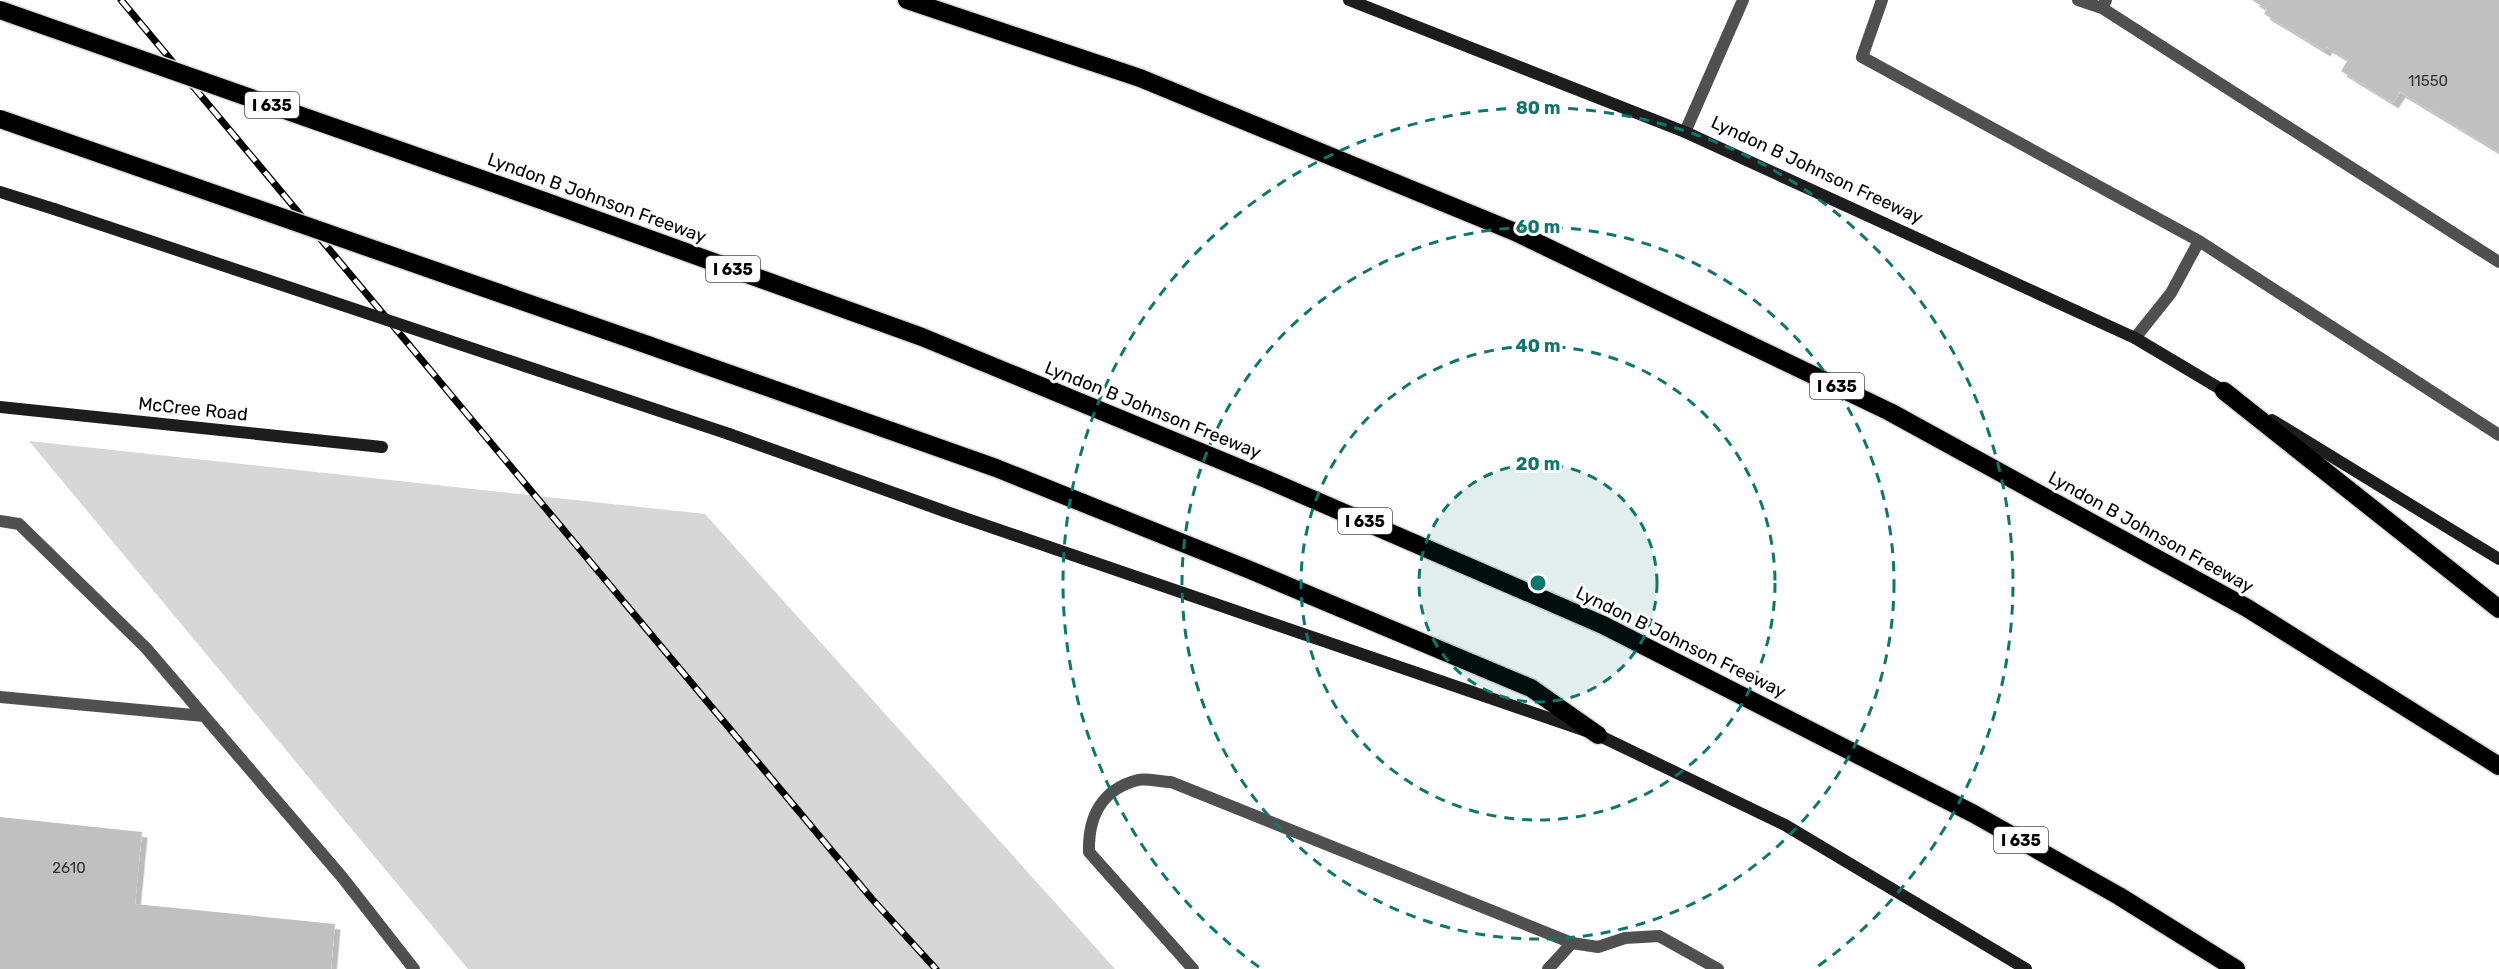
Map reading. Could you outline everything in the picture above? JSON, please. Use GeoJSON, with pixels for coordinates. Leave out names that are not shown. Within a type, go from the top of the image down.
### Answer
{"type":"FeatureCollection","features":[{"type":"Feature","properties":{"kind":"highway","name":"Lyndon B Johnson Freeway"},"geometry":{"type":"LineString","coordinates":[[907,0],[1140,78],[1515,231],[1890,412],[2247,608],[2499,766]]}},
{"type":"Feature","properties":{"kind":"highway","name":"Lyndon B Johnson Freeway"},"geometry":{"type":"LineString","coordinates":[[0,10],[544,201],[922,337],[1288,488],[1602,625],[1974,814],[2119,896],[2236,969]]}},
{"type":"Feature","properties":{"kind":"highway"},"geometry":{"type":"LineString","coordinates":[[0,118],[996,468],[1239,565],[1531,688],[1598,735]]}},
{"type":"Feature","properties":{"kind":"highway"},"geometry":{"type":"LineString","coordinates":[[2224,391],[2499,609]]}},
{"type":"Feature","properties":{"kind":"main road","name":"Lyndon B Johnson Freeway"},"geometry":{"type":"LineString","coordinates":[[1349,0],[1685,132],[2135,338],[2499,559]]}},
{"type":"Feature","properties":{"kind":"main road"},"geometry":{"type":"LineString","coordinates":[[0,192],[729,434],[956,515],[1598,735],[1785,825],[2026,969]]}},
{"type":"Feature","properties":{"kind":"main road","name":"McCree Road"},"geometry":{"type":"LineString","coordinates":[[0,406],[382,447]]}},
{"type":"Feature","properties":{"kind":"street"},"geometry":{"type":"LineString","coordinates":[[1685,132],[1743,0]]}},
{"type":"Feature","properties":{"kind":"street"},"geometry":{"type":"LineString","coordinates":[[1882,0],[1862,57],[2199,241],[2499,435]]}},
{"type":"Feature","properties":{"kind":"street"},"geometry":{"type":"LineString","coordinates":[[2078,0],[2104,4],[2499,262]]}},
{"type":"Feature","properties":{"kind":"street"},"geometry":{"type":"LineString","coordinates":[[2135,338],[2171,293],[2199,241]]}},
{"type":"Feature","properties":{"kind":"street"},"geometry":{"type":"LineString","coordinates":[[0,521],[20,524],[146,648],[342,877],[414,969]]}},
{"type":"Feature","properties":{"kind":"street"},"geometry":{"type":"LineString","coordinates":[[0,697],[204,716]]}},
{"type":"Feature","properties":{"kind":"street"},"geometry":{"type":"LineString","coordinates":[[1193,969],[1089,852],[1089,837],[1096,812],[1112,791],[1139,780],[1171,782],[1572,943],[1598,946],[1625,938],[1659,936],[1718,969]]}},
{"type":"Feature","properties":{"kind":"street"},"geometry":{"type":"LineString","coordinates":[[1548,969],[1572,943]]}},
{"type":"Feature","properties":{"kind":"shaded area"},"geometry":{"type":"Polygon","coordinates":[[[29,441],[705,514],[1115,969],[468,969],[29,441]]]}},
{"type":"Feature","properties":{"kind":"building"},"geometry":{"type":"Polygon","coordinates":[[[2252,0],[2499,0],[2499,152],[2400,92],[2393,103],[2341,71],[2348,60],[2327,47],[2325,51],[2264,14],[2267,9],[2252,0]]]}},
{"type":"Feature","properties":{"kind":"building"},"geometry":{"type":"Polygon","coordinates":[[[0,817],[142,832],[135,904],[335,924],[331,969],[0,969],[0,817]]]}},
{"type":"Feature","properties":{"kind":"railway"},"geometry":{"type":"LineString","coordinates":[[121,0],[872,899],[936,969]]}}]}
